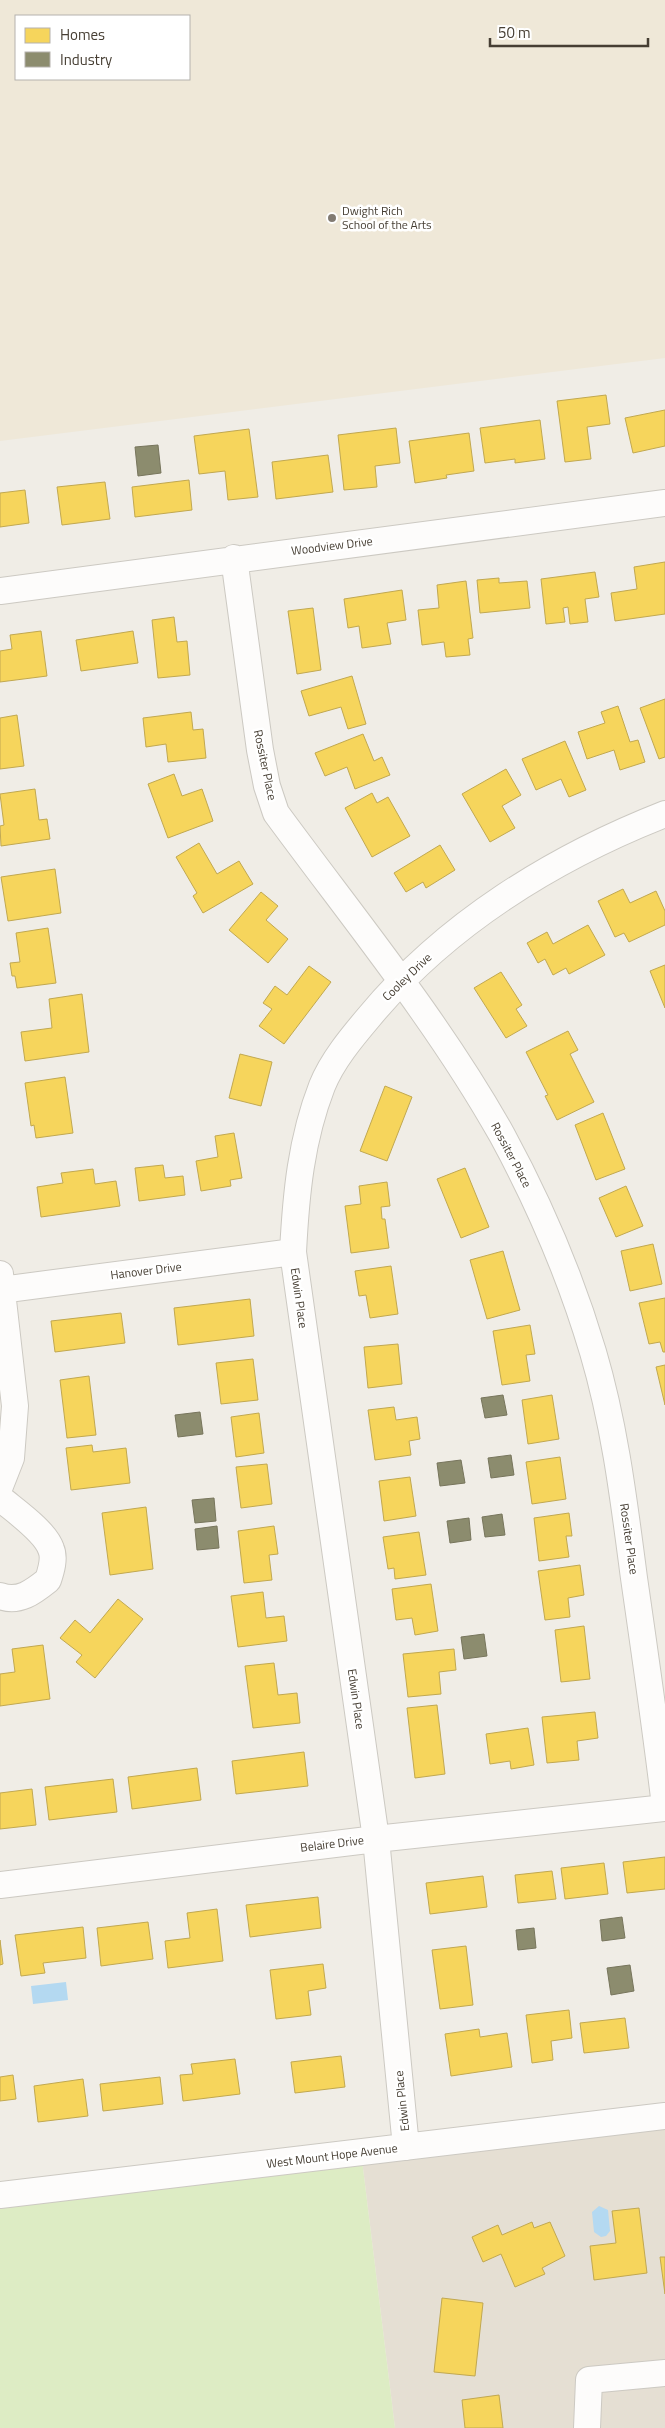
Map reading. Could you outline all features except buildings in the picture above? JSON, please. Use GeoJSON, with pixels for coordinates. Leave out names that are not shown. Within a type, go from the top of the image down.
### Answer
{"type":"FeatureCollection","features":[{"type":"Feature","properties":{"kind":"street","name":"Woodview Drive"},"geometry":{"type":"LineString","coordinates":[[0,591],[234,558],[665,503]]}},
{"type":"Feature","properties":{"kind":"street","name":"Rossiter Place"},"geometry":{"type":"LineString","coordinates":[[234,558],[260,750],[267,786],[276,813],[401,981],[466,1074],[503,1136],[537,1204],[593,1351],[608,1407],[622,1485],[665,1807]]}},
{"type":"Feature","properties":{"kind":"street","name":"Cooley Drive"},"geometry":{"type":"LineString","coordinates":[[293,1252],[296,1190],[303,1145],[323,1084],[349,1040],[401,981],[441,945],[524,883],[577,853],[665,814]]}},
{"type":"Feature","properties":{"kind":"street","name":"Hanover Drive"},"geometry":{"type":"LineString","coordinates":[[1,1285],[293,1252]]}},
{"type":"Feature","properties":{"kind":"street","name":"Edwin Place"},"geometry":{"type":"LineString","coordinates":[[293,1252],[376,1839],[406,2147]]}},
{"type":"Feature","properties":{"kind":"street"},"geometry":{"type":"LineString","coordinates":[[0,1486],[10,1458],[15,1406],[1,1285]]}},
{"type":"Feature","properties":{"kind":"street"},"geometry":{"type":"LineString","coordinates":[[0,1498],[42,1535],[51,1549],[52,1559],[48,1580],[32,1593],[16,1599],[0,1596]]}},
{"type":"Feature","properties":{"kind":"street","name":"Belaire Drive"},"geometry":{"type":"LineString","coordinates":[[0,1885],[376,1839],[665,1807]]}},
{"type":"Feature","properties":{"kind":"street","name":"West Mount Hope Avenue"},"geometry":{"type":"LineString","coordinates":[[0,2195],[665,2116]]}},
{"type":"Feature","properties":{"kind":"street"},"geometry":{"type":"LineString","coordinates":[[587,2428],[589,2380],[665,2373]]}},
{"type":"Feature","properties":{"kind":"shaded area","name":"Dwight Rich School of the Arts"},"geometry":{"type":"Polygon","coordinates":[[[0,0],[665,0],[665,358],[0,441],[0,0]]]}},
{"type":"Feature","properties":{"kind":"shaded area"},"geometry":{"type":"Polygon","coordinates":[[[665,2116],[665,2428],[395,2428],[361,2152],[665,2116]]]}},
{"type":"Feature","properties":{"kind":"green space"},"geometry":{"type":"Polygon","coordinates":[[[361,2152],[395,2428],[0,2428],[0,2195],[361,2152]]]}},
{"type":"Feature","properties":{"kind":"water"},"geometry":{"type":"Polygon","coordinates":[[[66,1982],[68,2000],[33,2004],[31,1986],[66,1982]]]}},
{"type":"Feature","properties":{"kind":"water"},"geometry":{"type":"Polygon","coordinates":[[[599,2206],[608,2210],[610,2231],[606,2236],[601,2237],[594,2232],[592,2212],[599,2206]]]}},
{"type":"Feature","properties":{"kind":"place","name":"Dwight Rich School of the Arts"},"geometry":{"type":"Point","coordinates":[332,218]}}]}
